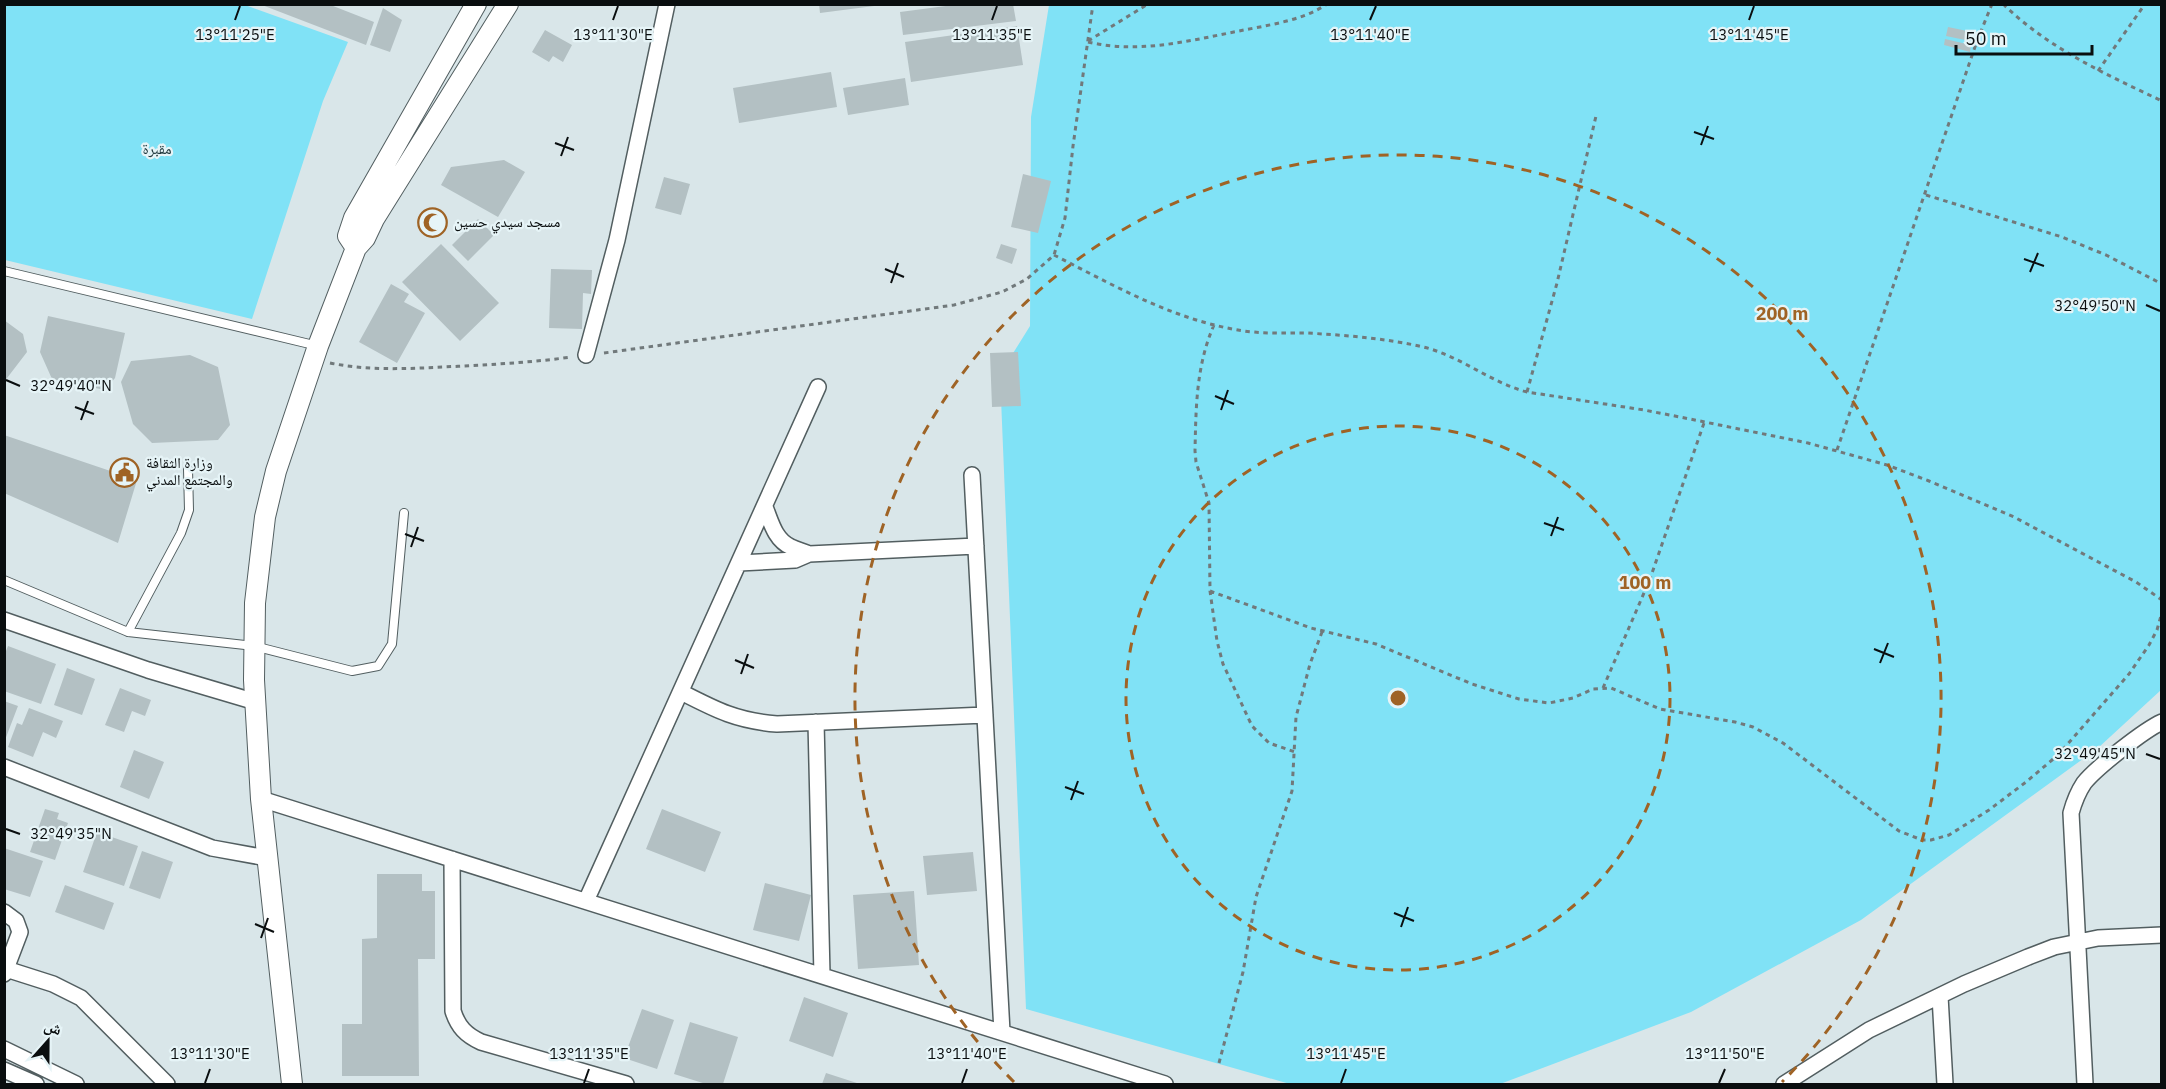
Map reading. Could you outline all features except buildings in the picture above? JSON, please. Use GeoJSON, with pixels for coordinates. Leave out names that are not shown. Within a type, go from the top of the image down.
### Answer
{"type":"FeatureCollection","features":[{"type":"Feature","properties":{"kind":"street"},"geometry":{"type":"LineString","coordinates":[[356,248],[348,236],[354,218],[476,4]]}},
{"type":"Feature","properties":{"kind":"street"},"geometry":{"type":"LineString","coordinates":[[292,1084],[261,799],[256,702],[255,603],[265,517],[276,471],[315,353],[356,248],[508,4]]}},
{"type":"Feature","properties":{"kind":"street"},"geometry":{"type":"LineString","coordinates":[[586,355],[617,240],[667,4]]}},
{"type":"Feature","properties":{"kind":"street"},"geometry":{"type":"LineString","coordinates":[[586,901],[818,387]]}},
{"type":"Feature","properties":{"kind":"street"},"geometry":{"type":"LineString","coordinates":[[972,475],[1002,1032]]}},
{"type":"Feature","properties":{"kind":"street"},"geometry":{"type":"LineString","coordinates":[[765,507],[772,527],[780,539],[790,547],[809,554]]}},
{"type":"Feature","properties":{"kind":"street"},"geometry":{"type":"LineString","coordinates":[[739,563],[795,560],[809,554],[976,546]]}},
{"type":"Feature","properties":{"kind":"street"},"geometry":{"type":"LineString","coordinates":[[4,620],[148,670],[256,702]]}},
{"type":"Feature","properties":{"kind":"street"},"geometry":{"type":"LineString","coordinates":[[681,692],[717,710],[755,722],[777,724],[986,715]]}},
{"type":"Feature","properties":{"kind":"street"},"geometry":{"type":"LineString","coordinates":[[816,722],[822,975]]}},
{"type":"Feature","properties":{"kind":"street"},"geometry":{"type":"LineString","coordinates":[[2085,1084],[2071,825],[2074,801],[2092,775],[2140,736],[2162,722]]}},
{"type":"Feature","properties":{"kind":"street"},"geometry":{"type":"LineString","coordinates":[[4,767],[212,848],[267,858]]}},
{"type":"Feature","properties":{"kind":"street"},"geometry":{"type":"LineString","coordinates":[[261,799],[1002,1032],[1119,1078],[1165,1084]]}},
{"type":"Feature","properties":{"kind":"street"},"geometry":{"type":"LineString","coordinates":[[452,859],[453,1011],[461,1029],[481,1042],[606,1081],[626,1084]]}},
{"type":"Feature","properties":{"kind":"street"},"geometry":{"type":"LineString","coordinates":[[4,912],[16,921],[20,932],[5,971],[53,984],[81,998],[167,1084]]}},
{"type":"Feature","properties":{"kind":"street"},"geometry":{"type":"LineString","coordinates":[[1784,1084],[1802,1079],[1869,1030],[2028,957],[2098,938],[2162,935]]}},
{"type":"Feature","properties":{"kind":"street"},"geometry":{"type":"LineString","coordinates":[[1940,996],[1945,1084]]}},
{"type":"Feature","properties":{"kind":"street"},"geometry":{"type":"LineString","coordinates":[[4,1049],[76,1084]]}},
{"type":"Feature","properties":{"kind":"street"},"geometry":{"type":"LineString","coordinates":[[4,1070],[36,1084]]}},
{"type":"Feature","properties":{"kind":"lane"},"geometry":{"type":"LineString","coordinates":[[4,271],[315,353]]}},
{"type":"Feature","properties":{"kind":"lane"},"geometry":{"type":"LineString","coordinates":[[128,633],[181,533],[189,510],[188,469]]}},
{"type":"Feature","properties":{"kind":"lane"},"geometry":{"type":"LineString","coordinates":[[4,580],[128,633],[254,646],[352,671],[378,666],[392,644],[404,513]]}},
{"type":"Feature","properties":{"kind":"path"},"geometry":{"type":"LineString","coordinates":[[315,353],[355,368],[400,369],[545,361],[954,304],[1002,292],[1027,279],[1054,255],[1065,218],[1093,4]]}},
{"type":"Feature","properties":{"kind":"path"},"geometry":{"type":"LineString","coordinates":[[1088,42],[1148,4]]}},
{"type":"Feature","properties":{"kind":"path"},"geometry":{"type":"LineString","coordinates":[[1088,42],[1118,47],[1162,46],[1295,19],[1327,4]]}},
{"type":"Feature","properties":{"kind":"path"},"geometry":{"type":"LineString","coordinates":[[1837,450],[1977,41],[1992,4]]}},
{"type":"Feature","properties":{"kind":"path"},"geometry":{"type":"LineString","coordinates":[[2003,4],[2040,35],[2098,71],[2162,101]]}},
{"type":"Feature","properties":{"kind":"path"},"geometry":{"type":"LineString","coordinates":[[2098,71],[2145,4]]}},
{"type":"Feature","properties":{"kind":"path"},"geometry":{"type":"LineString","coordinates":[[1527,393],[1557,283],[1596,116]]}},
{"type":"Feature","properties":{"kind":"path"},"geometry":{"type":"LineString","coordinates":[[1926,195],[2062,237],[2106,255],[2162,284]]}},
{"type":"Feature","properties":{"kind":"path"},"geometry":{"type":"LineString","coordinates":[[1054,255],[1175,314],[1214,326],[1241,331],[1345,335],[1421,346],[1454,358],[1503,385],[1527,393],[1644,410],[1837,450],[1887,465],[2014,517],[2136,582],[2162,600]]}},
{"type":"Feature","properties":{"kind":"path"},"geometry":{"type":"LineString","coordinates":[[1214,326],[1200,370],[1195,451],[1196,462],[1209,502],[1210,591],[1217,641],[1223,664],[1252,726],[1269,742],[1294,752]]}},
{"type":"Feature","properties":{"kind":"path"},"geometry":{"type":"LineString","coordinates":[[1603,687],[1650,579],[1704,422]]}},
{"type":"Feature","properties":{"kind":"path"},"geometry":{"type":"LineString","coordinates":[[1210,591],[1322,631],[1376,644],[1472,684],[1518,699],[1549,703],[1603,687],[1618,690],[1660,709],[1753,727],[1783,743],[1899,831],[1914,838],[1931,840],[1949,835],[1989,810],[2058,755],[2141,659],[2157,630],[2162,612]]}},
{"type":"Feature","properties":{"kind":"path"},"geometry":{"type":"LineString","coordinates":[[1219,1063],[1245,965],[1256,897],[1292,791],[1294,731],[1299,703],[1322,631]]}},
{"type":"Feature","properties":{"kind":"green space","name":"مقبرة"},"geometry":{"type":"Polygon","coordinates":[[[5,4],[245,5],[348,42],[323,101],[252,319],[5,260],[5,4]]]}},
{"type":"Feature","properties":{"kind":"green space"},"geometry":{"type":"Polygon","coordinates":[[[1049,5],[2161,5],[2161,690],[2098,748],[1861,920],[1691,1012],[1500,1084],[1290,1084],[1026,1009],[1000,374],[1030,326],[1031,117],[1049,5]]]}},
{"type":"Feature","properties":{"kind":"place","name":"مسجد سيدي حسين"},"geometry":{"type":"Point","coordinates":[433,222]}},
{"type":"Feature","properties":{"kind":"place","name":"وزارة الثقافة والمجتمع المدني"},"geometry":{"type":"Point","coordinates":[125,472]}}]}
